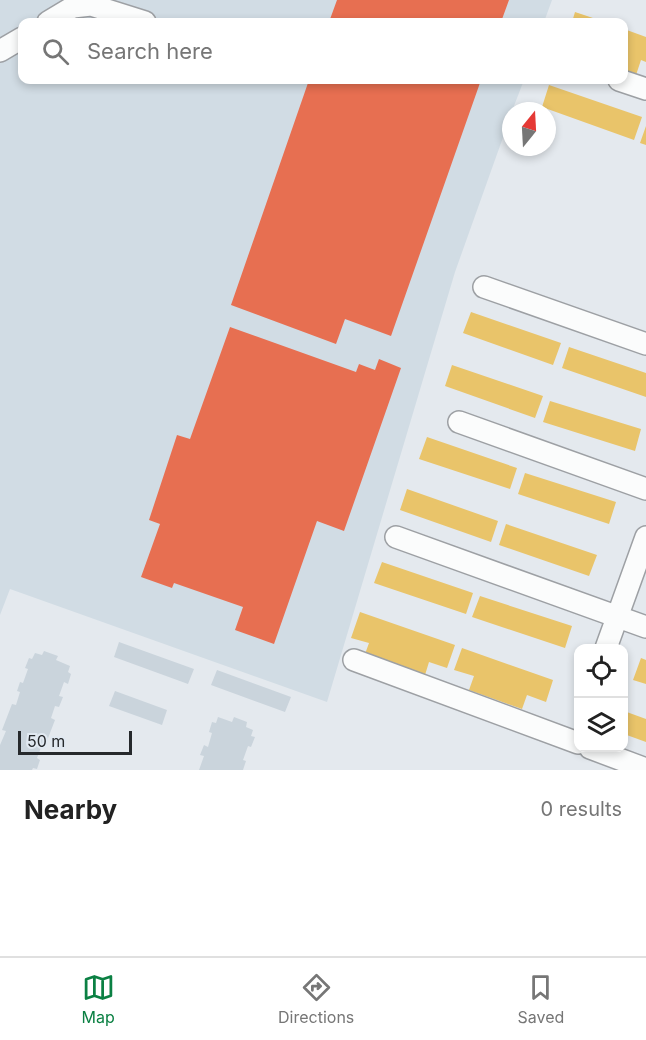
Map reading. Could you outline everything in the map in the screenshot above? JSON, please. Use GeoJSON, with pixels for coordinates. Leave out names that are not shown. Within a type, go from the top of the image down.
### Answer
{"type":"FeatureCollection","features":[{"type":"Feature","properties":{"kind":"street"},"geometry":{"type":"LineString","coordinates":[[55,18],[73,8],[91,5],[132,18]]}},
{"type":"Feature","properties":{"kind":"street"},"geometry":{"type":"LineString","coordinates":[[0,51],[18,40]]}},
{"type":"Feature","properties":{"kind":"street"},"geometry":{"type":"LineString","coordinates":[[628,83],[646,89]]}},
{"type":"Feature","properties":{"kind":"street"},"geometry":{"type":"LineString","coordinates":[[484,287],[646,344]]}},
{"type":"Feature","properties":{"kind":"street"},"geometry":{"type":"LineString","coordinates":[[459,422],[646,489]]}},
{"type":"Feature","properties":{"kind":"street"},"geometry":{"type":"LineString","coordinates":[[396,537],[646,627]]}},
{"type":"Feature","properties":{"kind":"street"},"geometry":{"type":"LineString","coordinates":[[608,644],[646,537]]}},
{"type":"Feature","properties":{"kind":"street"},"geometry":{"type":"LineString","coordinates":[[354,660],[574,737]]}},
{"type":"Feature","properties":{"kind":"street"},"geometry":{"type":"LineString","coordinates":[[609,752],[646,769]]}},
{"type":"Feature","properties":{"kind":"shaded area"},"geometry":{"type":"Polygon","coordinates":[[[0,0],[552,0],[545,18],[18,18],[18,84],[522,84],[515,102],[502,102],[502,140],[455,272],[327,702],[10,589],[0,615],[0,0]]]}},
{"type":"Feature","properties":{"kind":"building: Homes"},"geometry":{"type":"Polygon","coordinates":[[[575,12],[593,18],[573,18],[575,12]]]}},
{"type":"Feature","properties":{"kind":"building: Homes"},"geometry":{"type":"Polygon","coordinates":[[[628,30],[646,37],[646,62],[641,60],[636,75],[628,72],[628,30]]]}},
{"type":"Feature","properties":{"kind":"building: Homes"},"geometry":{"type":"Polygon","coordinates":[[[549,85],[642,117],[634,140],[556,112],[556,102],[544,102],[549,85]]]}},
{"type":"Feature","properties":{"kind":"building: Homes"},"geometry":{"type":"Polygon","coordinates":[[[646,126],[646,145],[640,143],[646,126]]]}},
{"type":"Feature","properties":{"kind":"building: Homes"},"geometry":{"type":"Polygon","coordinates":[[[471,312],[561,343],[553,365],[463,333],[471,312]]]}},
{"type":"Feature","properties":{"kind":"building: Homes"},"geometry":{"type":"Polygon","coordinates":[[[569,347],[646,373],[646,397],[562,368],[569,347]]]}},
{"type":"Feature","properties":{"kind":"building: Homes"},"geometry":{"type":"Polygon","coordinates":[[[452,365],[543,396],[535,418],[445,386],[452,365]]]}},
{"type":"Feature","properties":{"kind":"building: Homes"},"geometry":{"type":"Polygon","coordinates":[[[550,401],[641,429],[635,451],[543,422],[550,401]]]}},
{"type":"Feature","properties":{"kind":"building: Homes"},"geometry":{"type":"Polygon","coordinates":[[[427,437],[517,468],[510,489],[419,459],[427,437]]]}},
{"type":"Feature","properties":{"kind":"building: Homes"},"geometry":{"type":"Polygon","coordinates":[[[525,473],[616,502],[609,524],[518,494],[525,473]]]}},
{"type":"Feature","properties":{"kind":"building: Homes"},"geometry":{"type":"Polygon","coordinates":[[[407,489],[498,521],[491,542],[400,510],[407,489]]]}},
{"type":"Feature","properties":{"kind":"building: Homes"},"geometry":{"type":"Polygon","coordinates":[[[506,524],[597,555],[589,576],[499,545],[506,524]]]}},
{"type":"Feature","properties":{"kind":"building: Homes"},"geometry":{"type":"Polygon","coordinates":[[[382,562],[473,593],[466,614],[374,583],[382,562]]]}},
{"type":"Feature","properties":{"kind":"building: Homes"},"geometry":{"type":"Polygon","coordinates":[[[480,596],[572,626],[565,648],[472,617],[480,596]]]}},
{"type":"Feature","properties":{"kind":"building: Homes"},"geometry":{"type":"Polygon","coordinates":[[[360,612],[455,645],[447,668],[429,662],[425,675],[365,654],[369,643],[351,638],[360,612]]]}},
{"type":"Feature","properties":{"kind":"building: Homes"},"geometry":{"type":"Polygon","coordinates":[[[462,648],[553,680],[546,702],[527,695],[522,709],[469,690],[474,676],[454,670],[462,648]]]}},
{"type":"Feature","properties":{"kind":"building: Homes"},"geometry":{"type":"Polygon","coordinates":[[[641,658],[646,660],[646,684],[633,680],[641,658]]]}},
{"type":"Feature","properties":{"kind":"building: Homes"},"geometry":{"type":"Polygon","coordinates":[[[628,712],[646,719],[646,742],[628,735],[628,712]]]}},
{"type":"Feature","properties":{"kind":"building: Shops"},"geometry":{"type":"Polygon","coordinates":[[[337,0],[509,0],[502,18],[330,18],[337,0]]]}},
{"type":"Feature","properties":{"kind":"building: Shops"},"geometry":{"type":"Polygon","coordinates":[[[308,84],[480,84],[391,336],[345,319],[336,344],[231,305],[308,84]]]}},
{"type":"Feature","properties":{"kind":"building: Shops"},"geometry":{"type":"Polygon","coordinates":[[[230,327],[356,372],[359,364],[375,370],[379,359],[401,368],[344,531],[317,521],[274,644],[235,630],[243,607],[174,583],[172,588],[141,577],[160,524],[149,520],[177,435],[190,439],[230,327]]]}},
{"type":"Feature","properties":{"kind":"building: Other"},"geometry":{"type":"Polygon","coordinates":[[[119,642],[194,669],[188,684],[114,657],[119,642]]]}},
{"type":"Feature","properties":{"kind":"building: Other"},"geometry":{"type":"Polygon","coordinates":[[[44,651],[58,656],[56,660],[70,666],[68,672],[71,674],[68,684],[64,682],[59,696],[63,697],[59,707],[55,706],[51,718],[55,720],[45,746],[42,745],[37,758],[40,760],[37,769],[0,770],[0,745],[6,731],[2,730],[12,704],[16,705],[20,692],[17,691],[20,682],[23,683],[29,658],[32,659],[35,653],[42,655],[44,651]]]}},
{"type":"Feature","properties":{"kind":"building: Other"},"geometry":{"type":"Polygon","coordinates":[[[217,670],[291,697],[285,712],[211,685],[217,670]]]}},
{"type":"Feature","properties":{"kind":"building: Other"},"geometry":{"type":"Polygon","coordinates":[[[115,691],[167,710],[162,725],[109,706],[115,691]]]}},
{"type":"Feature","properties":{"kind":"building: Other"},"geometry":{"type":"Polygon","coordinates":[[[218,717],[232,722],[234,717],[247,722],[246,727],[253,730],[251,736],[255,737],[251,747],[248,746],[243,760],[246,761],[243,770],[199,770],[204,756],[200,755],[204,745],[208,747],[212,722],[216,723],[218,717]]]}}]}
